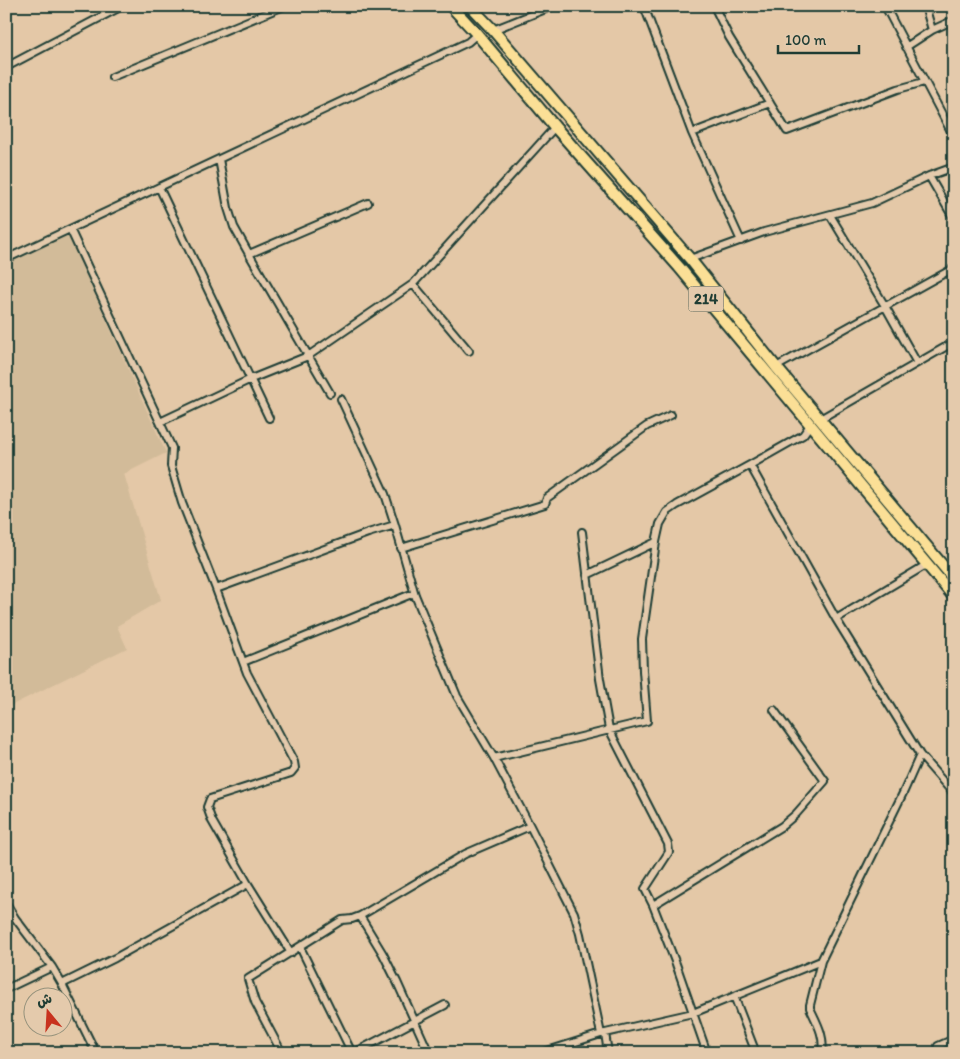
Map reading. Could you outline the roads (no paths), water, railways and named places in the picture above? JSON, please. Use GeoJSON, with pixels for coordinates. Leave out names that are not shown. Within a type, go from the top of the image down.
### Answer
{"type":"FeatureCollection","features":[{"type":"Feature","properties":{"kind":"highway","name":"214"},"geometry":{"type":"LineString","coordinates":[[451,6],[679,267],[954,598]]}},
{"type":"Feature","properties":{"kind":"highway","name":"214"},"geometry":{"type":"LineString","coordinates":[[470,6],[493,30],[690,260],[776,367],[954,579]]}},
{"type":"Feature","properties":{"kind":"street"},"geometry":{"type":"LineString","coordinates":[[6,57],[10,65],[122,6]]}},
{"type":"Feature","properties":{"kind":"street"},"geometry":{"type":"LineString","coordinates":[[112,77],[284,6]]}},
{"type":"Feature","properties":{"kind":"street"},"geometry":{"type":"LineString","coordinates":[[493,30],[553,6]]}},
{"type":"Feature","properties":{"kind":"street"},"geometry":{"type":"LineString","coordinates":[[644,6],[692,133],[741,241]]}},
{"type":"Feature","properties":{"kind":"street"},"geometry":{"type":"LineString","coordinates":[[714,6],[729,36],[787,131],[898,89],[924,82]]}},
{"type":"Feature","properties":{"kind":"street"},"geometry":{"type":"LineString","coordinates":[[884,6],[954,137]]}},
{"type":"Feature","properties":{"kind":"street"},"geometry":{"type":"LineString","coordinates":[[925,6],[932,30]]}},
{"type":"Feature","properties":{"kind":"street"},"geometry":{"type":"LineString","coordinates":[[906,47],[932,30],[954,20]]}},
{"type":"Feature","properties":{"kind":"street"},"geometry":{"type":"LineString","coordinates":[[6,259],[468,42],[476,34]]}},
{"type":"Feature","properties":{"kind":"street"},"geometry":{"type":"LineString","coordinates":[[692,133],[770,103]]}},
{"type":"Feature","properties":{"kind":"street"},"geometry":{"type":"LineString","coordinates":[[160,422],[251,379],[308,356],[413,284],[555,127]]}},
{"type":"Feature","properties":{"kind":"street"},"geometry":{"type":"LineString","coordinates":[[219,159],[228,208],[234,227],[330,393]]}},
{"type":"Feature","properties":{"kind":"street"},"geometry":{"type":"LineString","coordinates":[[690,260],[764,232],[872,203],[929,176],[954,167]]}},
{"type":"Feature","properties":{"kind":"street"},"geometry":{"type":"LineString","coordinates":[[929,176],[954,219]]}},
{"type":"Feature","properties":{"kind":"street"},"geometry":{"type":"LineString","coordinates":[[159,187],[269,418]]}},
{"type":"Feature","properties":{"kind":"street"},"geometry":{"type":"LineString","coordinates":[[249,254],[368,203]]}},
{"type":"Feature","properties":{"kind":"street"},"geometry":{"type":"LineString","coordinates":[[830,215],[917,363]]}},
{"type":"Feature","properties":{"kind":"street"},"geometry":{"type":"LineString","coordinates":[[70,230],[172,448],[171,466],[182,503],[247,673],[294,762],[295,768],[291,773],[210,799],[206,807],[248,884],[291,953]]}},
{"type":"Feature","properties":{"kind":"street"},"geometry":{"type":"LineString","coordinates":[[776,367],[954,268]]}},
{"type":"Feature","properties":{"kind":"street"},"geometry":{"type":"LineString","coordinates":[[413,284],[469,351]]}},
{"type":"Feature","properties":{"kind":"street"},"geometry":{"type":"LineString","coordinates":[[820,419],[954,342]]}},
{"type":"Feature","properties":{"kind":"street"},"geometry":{"type":"LineString","coordinates":[[341,399],[385,494],[414,593],[456,696],[494,758],[574,913],[608,1053]]}},
{"type":"Feature","properties":{"kind":"street"},"geometry":{"type":"LineString","coordinates":[[401,548],[545,504],[547,498],[648,426],[671,415]]}},
{"type":"Feature","properties":{"kind":"street"},"geometry":{"type":"LineString","coordinates":[[494,758],[647,721],[642,639],[660,524],[667,512],[677,505],[802,434],[810,425]]}},
{"type":"Feature","properties":{"kind":"street"},"geometry":{"type":"LineString","coordinates":[[750,465],[836,619],[920,755],[954,794]]}},
{"type":"Feature","properties":{"kind":"street"},"geometry":{"type":"LineString","coordinates":[[216,589],[368,533],[395,525]]}},
{"type":"Feature","properties":{"kind":"street"},"geometry":{"type":"LineString","coordinates":[[582,532],[600,679],[609,729],[669,848],[669,852],[645,889],[676,964],[707,1053]]}},
{"type":"Feature","properties":{"kind":"street"},"geometry":{"type":"LineString","coordinates":[[587,575],[656,542]]}},
{"type":"Feature","properties":{"kind":"street"},"geometry":{"type":"LineString","coordinates":[[836,619],[926,565]]}},
{"type":"Feature","properties":{"kind":"street"},"geometry":{"type":"LineString","coordinates":[[243,662],[414,593]]}},
{"type":"Feature","properties":{"kind":"street"},"geometry":{"type":"LineString","coordinates":[[653,905],[782,826],[796,814],[826,781],[774,710]]}},
{"type":"Feature","properties":{"kind":"street"},"geometry":{"type":"LineString","coordinates":[[822,1053],[821,1031],[810,1008],[821,961],[920,755]]}},
{"type":"Feature","properties":{"kind":"street"},"geometry":{"type":"LineString","coordinates":[[282,1053],[256,1002],[248,979],[342,920],[360,916],[465,854],[530,826]]}},
{"type":"Feature","properties":{"kind":"street"},"geometry":{"type":"LineString","coordinates":[[62,984],[115,958],[248,884]]}},
{"type":"Feature","properties":{"kind":"street"},"geometry":{"type":"LineString","coordinates":[[6,903],[52,967],[96,1053]]}},
{"type":"Feature","properties":{"kind":"street"},"geometry":{"type":"LineString","coordinates":[[360,916],[383,954],[429,1053]]}},
{"type":"Feature","properties":{"kind":"street"},"geometry":{"type":"LineString","coordinates":[[300,947],[353,1053],[445,1005]]}},
{"type":"Feature","properties":{"kind":"street"},"geometry":{"type":"LineString","coordinates":[[541,1053],[603,1034],[692,1013],[821,961]]}},
{"type":"Feature","properties":{"kind":"street"},"geometry":{"type":"LineString","coordinates":[[6,989],[52,967]]}},
{"type":"Feature","properties":{"kind":"street"},"geometry":{"type":"LineString","coordinates":[[734,996],[756,1053]]}},
{"type":"Feature","properties":{"kind":"street"},"geometry":{"type":"LineString","coordinates":[[938,1046],[954,1039]]}}]}
